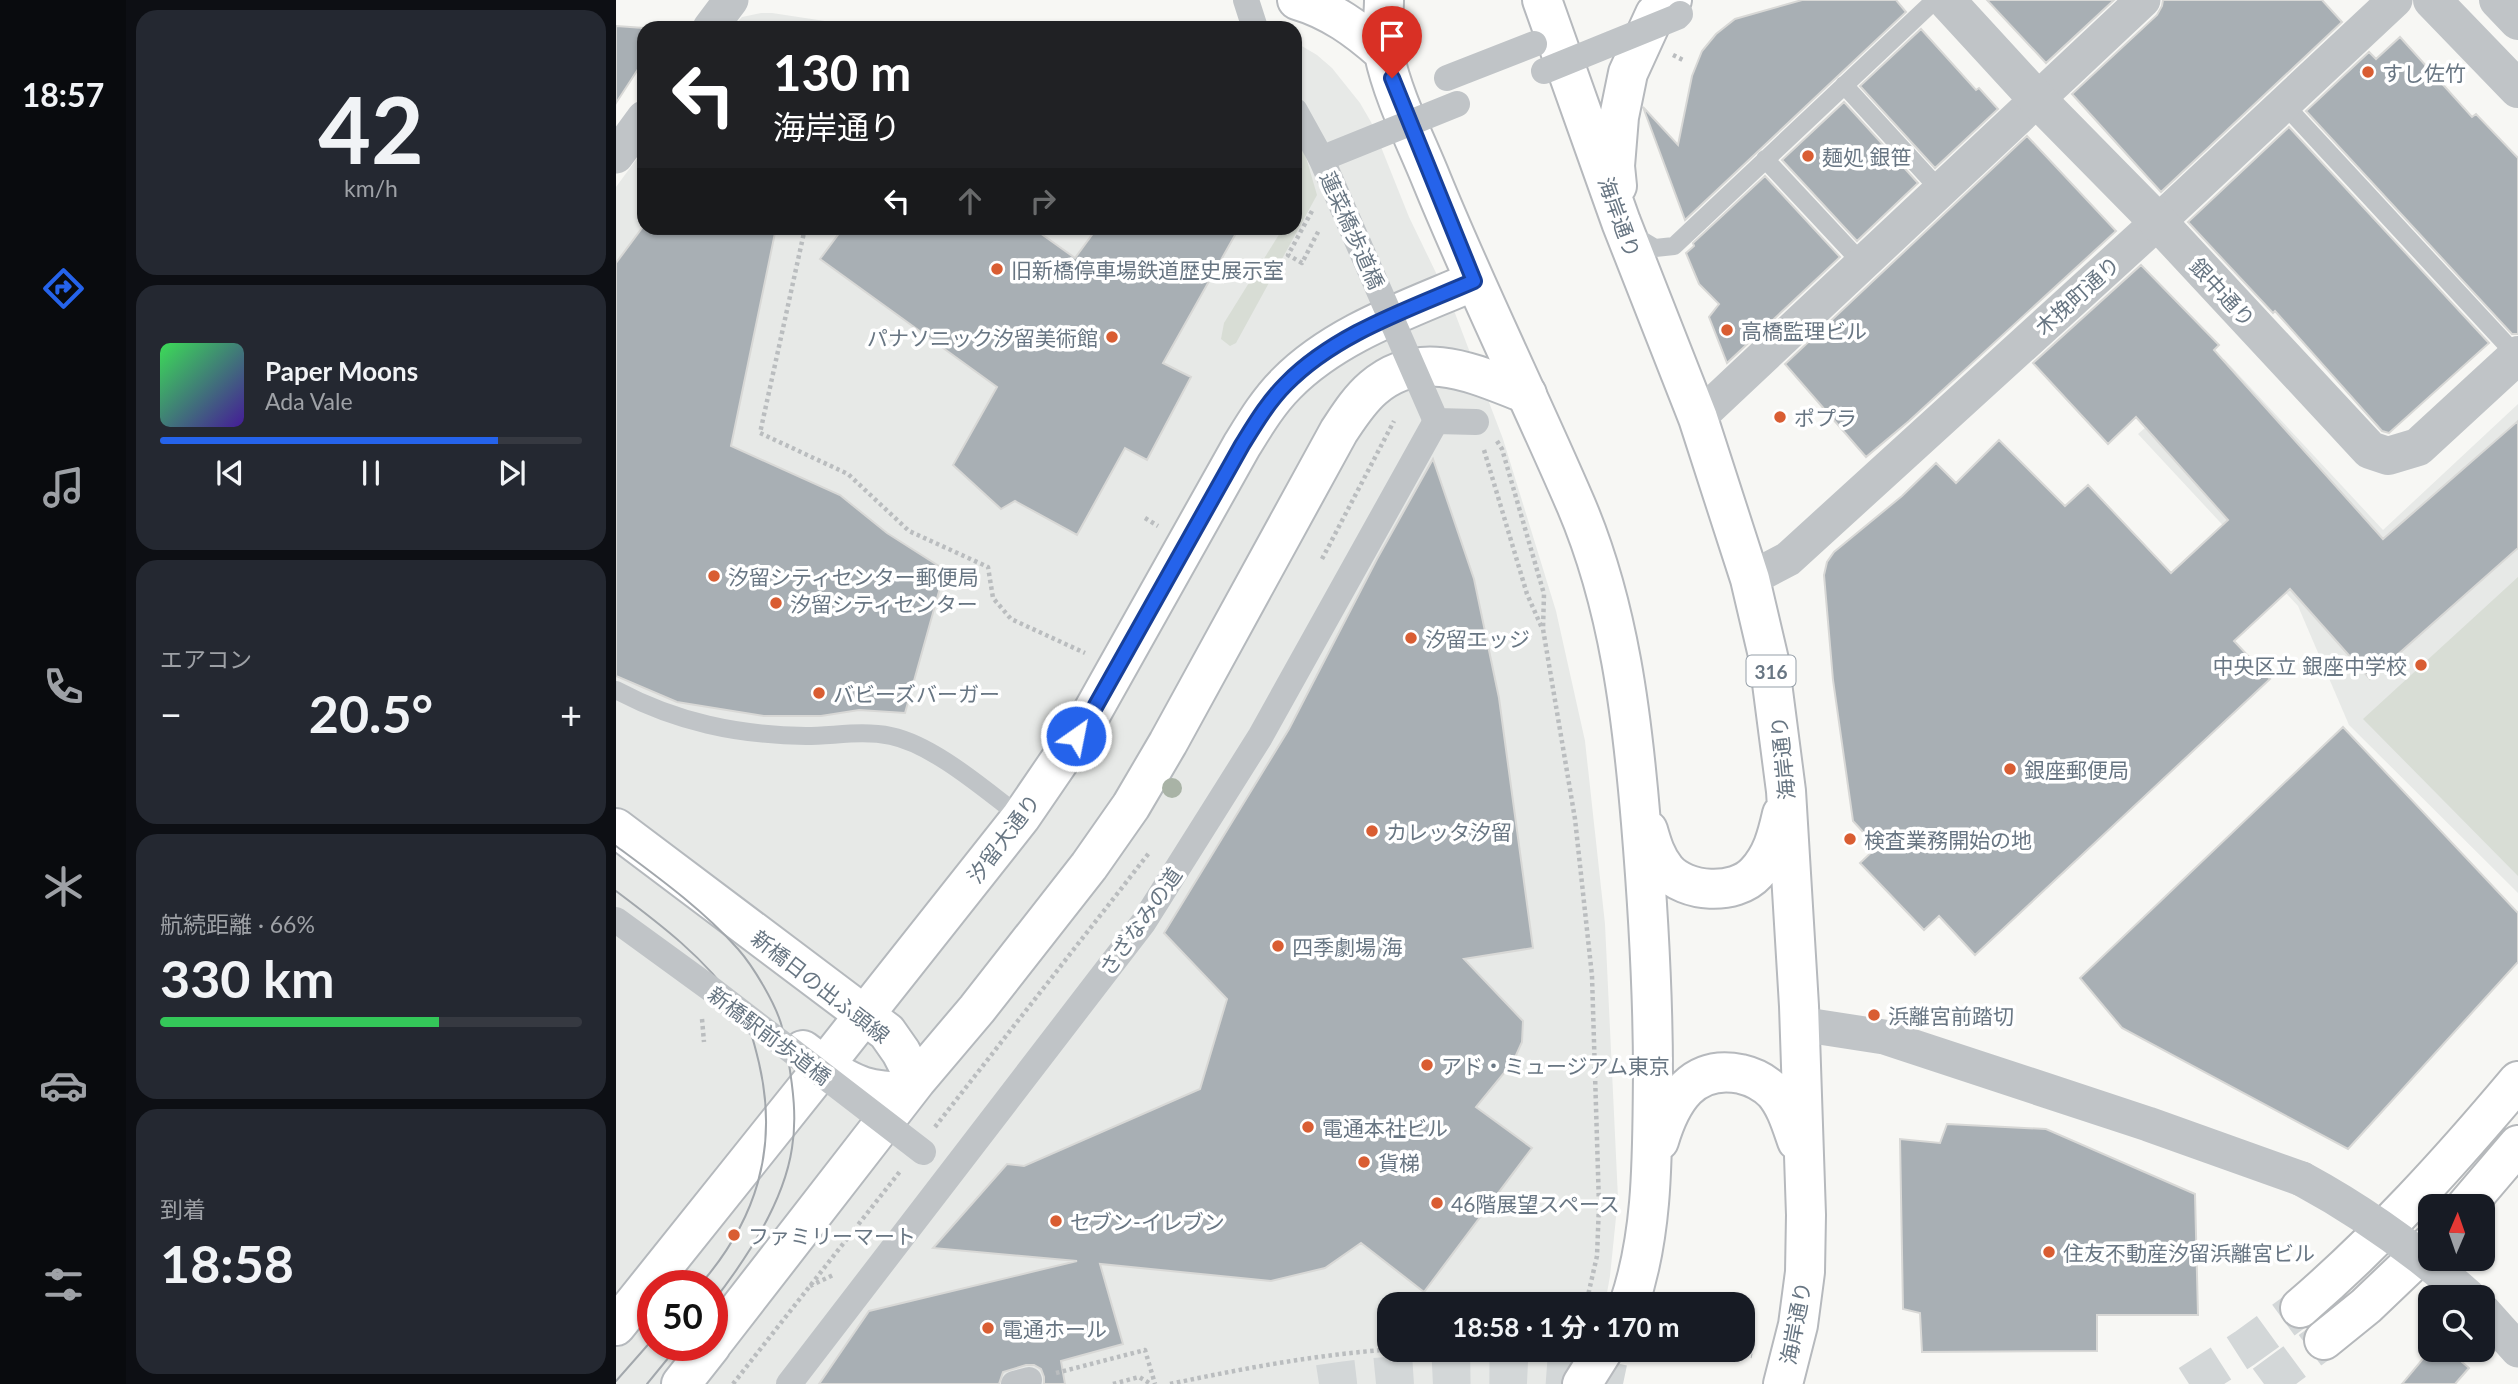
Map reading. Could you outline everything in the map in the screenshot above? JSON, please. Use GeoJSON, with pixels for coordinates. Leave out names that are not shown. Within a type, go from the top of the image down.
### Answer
{"type":"FeatureCollection","features":[{"type":"Feature","properties":{"kind":"main road"},"geometry":{"type":"LineString","coordinates":[[1297,0],[1311,4],[1350,24],[1383,52]]}},
{"type":"Feature","properties":{"kind":"main road"},"geometry":{"type":"LineString","coordinates":[[1384,0],[1383,52],[1401,105],[1474,281],[1577,509],[1618,640],[1630,709],[1639,803],[1653,1014],[1646,1237],[1633,1292]]}},
{"type":"Feature","properties":{"kind":"main road","name":"海岸通り"},"geometry":{"type":"LineString","coordinates":[[1542,0],[1621,222],[1698,418],[1750,579],[1769,660],[1786,791],[1800,1024],[1804,1162],[1805,1272],[1798,1325],[1783,1384]]}},
{"type":"Feature","properties":{"kind":"main road"},"geometry":{"type":"LineString","coordinates":[[1621,222],[1615,166],[1619,117],[1628,73],[1655,14],[1678,10]]}},
{"type":"Feature","properties":{"kind":"main road","name":"汐留大通り"},"geometry":{"type":"LineString","coordinates":[[824,1066],[1021,817],[1090,716],[1266,407],[1286,384],[1311,362],[1336,346],[1371,326],[1474,281]]}},
{"type":"Feature","properties":{"kind":"main road"},"geometry":{"type":"LineString","coordinates":[[728,1323],[912,1086],[1089,866],[1131,806],[1339,431],[1357,405],[1373,387],[1395,373],[1423,366],[1450,366],[1527,394]]}},
{"type":"Feature","properties":{"kind":"main road"},"geometry":{"type":"LineString","coordinates":[[1639,803],[1655,853],[1667,872],[1685,884],[1721,888],[1730,887],[1754,876],[1770,854],[1777,835],[1786,791]]}},
{"type":"Feature","properties":{"kind":"main road","name":"新橋日の出ふ頭線"},"geometry":{"type":"LineString","coordinates":[[616,828],[887,1032],[901,1052],[912,1086]]}},
{"type":"Feature","properties":{"kind":"main road"},"geometry":{"type":"LineString","coordinates":[[616,912],[824,1066],[850,1082],[875,1091],[912,1086]]}},
{"type":"Feature","properties":{"kind":"main road"},"geometry":{"type":"LineString","coordinates":[[616,1326],[824,1066]]}},
{"type":"Feature","properties":{"kind":"main road"},"geometry":{"type":"LineString","coordinates":[[1650,1167],[1676,1099],[1689,1086],[1710,1074],[1731,1072],[1756,1078],[1773,1091],[1785,1107],[1804,1162]]}},
{"type":"Feature","properties":{"kind":"main road"},"geometry":{"type":"LineString","coordinates":[[2300,1308],[2351,1264],[2416,1198],[2518,1081]]}},
{"type":"Feature","properties":{"kind":"main road"},"geometry":{"type":"LineString","coordinates":[[2476,1194],[2518,1145]]}},
{"type":"Feature","properties":{"kind":"main road"},"geometry":{"type":"LineString","coordinates":[[2324,1340],[2366,1306],[2418,1256]]}},
{"type":"Feature","properties":{"kind":"main road"},"geometry":{"type":"LineString","coordinates":[[681,1384],[699,1361]]}},
{"type":"Feature","properties":{"kind":"main road"},"geometry":{"type":"LineString","coordinates":[[1581,1384],[1595,1362]]}},
{"type":"Feature","properties":{"kind":"street"},"geometry":{"type":"LineString","coordinates":[[715,21],[731,0]]}},
{"type":"Feature","properties":{"kind":"street"},"geometry":{"type":"LineString","coordinates":[[1246,0],[1253,21]]}},
{"type":"Feature","properties":{"kind":"street","name":"銀中通り"},"geometry":{"type":"LineString","coordinates":[[1946,0],[2370,450],[2388,456],[2418,447],[2517,356]]}},
{"type":"Feature","properties":{"kind":"street"},"geometry":{"type":"LineString","coordinates":[[1698,418],[2143,0]]}},
{"type":"Feature","properties":{"kind":"street","name":"木挽町通り"},"geometry":{"type":"LineString","coordinates":[[1750,579],[1788,559],[2158,222],[2395,0]]}},
{"type":"Feature","properties":{"kind":"street"},"geometry":{"type":"LineString","coordinates":[[2432,0],[2518,89]]}},
{"type":"Feature","properties":{"kind":"street"},"geometry":{"type":"LineString","coordinates":[[2498,0],[2518,21]]}},
{"type":"Feature","properties":{"kind":"street"},"geometry":{"type":"LineString","coordinates":[[1544,71],[1677,17],[1678,10]]}},
{"type":"Feature","properties":{"kind":"street"},"geometry":{"type":"LineString","coordinates":[[1447,78],[1534,44]]}},
{"type":"Feature","properties":{"kind":"street"},"geometry":{"type":"LineString","coordinates":[[1333,153],[1457,104]]}},
{"type":"Feature","properties":{"kind":"street","name":"蓮菜橋歩道橋"},"geometry":{"type":"LineString","coordinates":[[1302,125],[1338,195],[1436,421]]}},
{"type":"Feature","properties":{"kind":"street"},"geometry":{"type":"LineString","coordinates":[[616,156],[637,128]]}},
{"type":"Feature","properties":{"kind":"street"},"geometry":{"type":"LineString","coordinates":[[1436,421],[1484,426]]}},
{"type":"Feature","properties":{"kind":"street","name":"さざなみの道"},"geometry":{"type":"LineString","coordinates":[[789,1384],[1143,923],[1260,737],[1436,421]]}},
{"type":"Feature","properties":{"kind":"street","name":"新橋駅前歩道橋"},"geometry":{"type":"LineString","coordinates":[[616,920],[926,1148],[951,1175]]}},
{"type":"Feature","properties":{"kind":"street"},"geometry":{"type":"LineString","coordinates":[[1800,1024],[1884,1037],[2148,1124],[2302,1180],[2351,1205],[2395,1236],[2454,1285]]}},
{"type":"Feature","properties":{"kind":"lane"},"geometry":{"type":"LineString","coordinates":[[1621,222],[1637,239],[1655,248],[1674,246],[1935,0]]}},
{"type":"Feature","properties":{"kind":"lane"},"geometry":{"type":"LineString","coordinates":[[1844,85],[1940,190]]}},
{"type":"Feature","properties":{"kind":"lane"},"geometry":{"type":"LineString","coordinates":[[2284,104],[2517,356]]}},
{"type":"Feature","properties":{"kind":"lane"},"geometry":{"type":"LineString","coordinates":[[1765,159],[1862,262]]}},
{"type":"Feature","properties":{"kind":"lane"},"geometry":{"type":"LineString","coordinates":[[616,690],[646,706],[729,731],[774,735],[867,733],[892,736],[917,745],[937,757],[1021,817]]}},
{"type":"Feature","properties":{"kind":"path"},"geometry":{"type":"LineString","coordinates":[[803,235],[760,433],[848,474],[909,530],[988,567],[993,598],[1011,619],[1074,648]]}},
{"type":"Feature","properties":{"kind":"path"},"geometry":{"type":"LineString","coordinates":[[1319,565],[1398,412]]}},
{"type":"Feature","properties":{"kind":"path"},"geometry":{"type":"LineString","coordinates":[[1484,426],[1527,594],[1543,629]]}},
{"type":"Feature","properties":{"kind":"path"},"geometry":{"type":"LineString","coordinates":[[1484,426],[1502,449],[1544,594],[1543,629],[1575,819],[1592,976],[1599,1205],[1597,1256],[1589,1292]]}},
{"type":"Feature","properties":{"kind":"path"},"geometry":{"type":"LineString","coordinates":[[926,1148],[1150,851]]}},
{"type":"Feature","properties":{"kind":"path"},"geometry":{"type":"LineString","coordinates":[[733,1384],[902,1169]]}},
{"type":"Feature","properties":{"kind":"path"},"geometry":{"type":"LineString","coordinates":[[808,1287],[831,1277]]}},
{"type":"Feature","properties":{"kind":"path"},"geometry":{"type":"LineString","coordinates":[[1021,1382],[1145,1350],[1153,1384]]}},
{"type":"Feature","properties":{"kind":"path"},"geometry":{"type":"LineString","coordinates":[[1170,1384],[1243,1368],[1377,1351]]}},
{"type":"Feature","properties":{"kind":"path"},"geometry":{"type":"LineString","coordinates":[[1113,1384],[1139,1377],[1153,1384]]}},
{"type":"Feature","properties":{"kind":"shaded area"},"geometry":{"type":"Polygon","coordinates":[[[772,13],[825,21],[738,21],[742,17],[772,13]]]}},
{"type":"Feature","properties":{"kind":"shaded area"},"geometry":{"type":"Polygon","coordinates":[[[1302,46],[1332,68],[1360,103],[1371,122],[1409,217],[1453,308],[1503,439],[1556,611],[1585,741],[1605,924],[1618,1198],[1607,1292],[1377,1292],[1377,1362],[1580,1362],[1568,1384],[616,1384],[616,187],[637,158],[637,235],[1302,235],[1302,46]]]}},
{"type":"Feature","properties":{"kind":"shaded area"},"geometry":{"type":"Polygon","coordinates":[[[1302,143],[1317,195],[1302,222],[1302,143]]]}},
{"type":"Feature","properties":{"kind":"shaded area"},"geometry":{"type":"Polygon","coordinates":[[[1279,235],[1295,235],[1236,343],[1230,346],[1221,339],[1224,323],[1279,235]]]}},
{"type":"Feature","properties":{"kind":"shaded area","name":"中央区立 銀座中学校"},"geometry":{"type":"Polygon","coordinates":[[[2224,359],[2383,530],[2518,404],[2518,893],[2349,725],[2298,606],[2138,434],[2224,359]]]}},
{"type":"Feature","properties":{"kind":"shaded area"},"geometry":{"type":"Polygon","coordinates":[[[2518,577],[2518,876],[2363,719],[2518,577]]]}},
{"type":"Feature","properties":{"kind":"building"},"geometry":{"type":"Polygon","coordinates":[[[1802,0],[1896,0],[1906,12],[1685,220],[1643,107],[1678,145],[1692,76],[1702,51],[1716,34],[1735,19],[1802,0]]]}},
{"type":"Feature","properties":{"kind":"building"},"geometry":{"type":"Polygon","coordinates":[[[1987,0],[2114,0],[2046,63],[1987,0]]]}},
{"type":"Feature","properties":{"kind":"building"},"geometry":{"type":"Polygon","coordinates":[[[2163,0],[2322,0],[2342,22],[2161,192],[2072,94],[2157,15],[2163,0]]]}},
{"type":"Feature","properties":{"kind":"building"},"geometry":{"type":"Polygon","coordinates":[[[616,26],[637,28],[637,71],[616,103],[616,26]]]}},
{"type":"Feature","properties":{"kind":"building"},"geometry":{"type":"Polygon","coordinates":[[[1921,29],[1976,90],[1979,88],[1998,109],[1935,168],[1860,86],[1921,29]]]}},
{"type":"Feature","properties":{"kind":"building"},"geometry":{"type":"Polygon","coordinates":[[[2400,37],[2472,117],[2476,114],[2518,158],[2518,334],[2512,334],[2306,111],[2369,52],[2376,59],[2400,37]]]}},
{"type":"Feature","properties":{"kind":"building"},"geometry":{"type":"Polygon","coordinates":[[[1844,102],[1918,183],[1857,241],[1782,160],[1844,102]]]}},
{"type":"Feature","properties":{"kind":"building"},"geometry":{"type":"Polygon","coordinates":[[[2289,127],[2489,343],[2389,433],[2382,431],[2275,311],[2273,313],[2188,222],[2289,127]]]}},
{"type":"Feature","properties":{"kind":"building"},"geometry":{"type":"Polygon","coordinates":[[[2027,136],[2116,231],[1909,421],[1866,457],[1785,364],[2027,136]]]}},
{"type":"Feature","properties":{"kind":"building"},"geometry":{"type":"Polygon","coordinates":[[[1765,176],[1840,257],[1727,363],[1709,317],[1719,304],[1699,284],[1686,253],[1694,246],[1693,243],[1765,176]]]}},
{"type":"Feature","properties":{"kind":"building","name":"汐留シティセンター"},"geometry":{"type":"Polygon","coordinates":[[[637,235],[775,235],[731,446],[840,495],[887,533],[945,570],[905,713],[859,710],[821,716],[764,716],[677,702],[616,676],[616,263],[637,235]]]}},
{"type":"Feature","properties":{"kind":"building"},"geometry":{"type":"Polygon","coordinates":[[[838,235],[1043,235],[1075,258],[1092,235],[1235,235],[1163,363],[1191,377],[1147,460],[1125,448],[1077,535],[1015,501],[1001,509],[953,465],[997,387],[820,259],[838,235]]]}},
{"type":"Feature","properties":{"kind":"building"},"geometry":{"type":"Polygon","coordinates":[[[2141,265],[2219,345],[2214,350],[2383,539],[2518,421],[2518,548],[2370,679],[2290,589],[2234,641],[2270,679],[1975,955],[1939,916],[1924,930],[1860,863],[1877,847],[1853,821],[1833,680],[1824,575],[1827,562],[1834,552],[1902,496],[1936,463],[1956,483],[1999,440],[2065,506],[2088,485],[2171,573],[2228,520],[2136,417],[2108,444],[2033,363],[2141,265]]]}},
{"type":"Feature","properties":{"kind":"building","name":"カレッタ汐留"},"geometry":{"type":"Polygon","coordinates":[[[1433,459],[1474,579],[1499,698],[1533,948],[1464,959],[1523,1021],[1522,1042],[1513,1062],[1476,1107],[1532,1148],[1424,1292],[1361,1243],[1325,1268],[1271,1281],[1100,1264],[1123,1344],[1061,1361],[1065,1384],[1044,1384],[1041,1369],[1026,1365],[1003,1372],[999,1384],[819,1384],[869,1311],[1077,1261],[933,1248],[1007,1164],[1024,1166],[1200,1089],[1227,999],[1164,933],[1289,729],[1377,559],[1433,459]]]}},
{"type":"Feature","properties":{"kind":"building"},"geometry":{"type":"Polygon","coordinates":[[[2343,727],[2518,913],[2518,962],[2348,1149],[2122,1028],[2080,978],[2343,727]]]}},
{"type":"Feature","properties":{"kind":"building","name":"住友不動産汐留浜離宮ビル"},"geometry":{"type":"Polygon","coordinates":[[[1947,1124],[2046,1129],[2195,1194],[2198,1315],[2097,1315],[2097,1351],[1922,1352],[1920,1313],[1903,1309],[1900,1139],[1940,1143],[1947,1124]]]}},
{"type":"Feature","properties":{"kind":"building"},"geometry":{"type":"Polygon","coordinates":[[[2420,1362],[2462,1362],[2469,1368],[2455,1384],[2402,1384],[2420,1362]]]}},
{"type":"Feature","properties":{"kind":"tunnel"},"geometry":{"type":"LineString","coordinates":[[2189,1384],[2300,1308]]}},
{"type":"Feature","properties":{"kind":"tunnel"},"geometry":{"type":"LineString","coordinates":[[2264,1384],[2324,1340]]}},
{"type":"Feature","properties":{"kind":"tunnel"},"geometry":{"type":"LineString","coordinates":[[1319,1384],[1392,1375],[1471,1372],[1550,1374],[1623,1384]]}},
{"type":"Feature","properties":{"kind":"tram line"},"geometry":{"type":"LineString","coordinates":[[616,846],[695,907],[738,949],[769,997],[784,1035],[794,1114],[788,1168],[772,1210],[750,1250],[728,1281]]}},
{"type":"Feature","properties":{"kind":"tram line"},"geometry":{"type":"LineString","coordinates":[[616,891],[681,943],[724,987],[745,1018],[759,1063],[765,1095],[766,1125],[758,1182],[735,1236],[712,1270]]}},
{"type":"Feature","properties":{"kind":"tram line"},"geometry":{"type":"LineString","coordinates":[[616,1381],[637,1357]]}},
{"type":"Feature","properties":{"kind":"tram line"},"geometry":{"type":"LineString","coordinates":[[647,1384],[666,1361]]}},
{"type":"Feature","properties":{"kind":"place","name":"すし佐竹"},"geometry":{"type":"Point","coordinates":[2368,72]}},
{"type":"Feature","properties":{"kind":"place","name":"麺処 銀笹"},"geometry":{"type":"Point","coordinates":[1808,156]}},
{"type":"Feature","properties":{"kind":"place","name":"旧新橋停車場鉄道歴史展示室"},"geometry":{"type":"Point","coordinates":[997,269]}},
{"type":"Feature","properties":{"kind":"place","name":"高橋監理ビル"},"geometry":{"type":"Point","coordinates":[1727,330]}},
{"type":"Feature","properties":{"kind":"place","name":"パナソニック汐留美術館"},"geometry":{"type":"Point","coordinates":[1112,337]}},
{"type":"Feature","properties":{"kind":"place","name":"ポプラ"},"geometry":{"type":"Point","coordinates":[1780,417]}},
{"type":"Feature","properties":{"kind":"place","name":"汐留シティセンター郵便局"},"geometry":{"type":"Point","coordinates":[714,576]}},
{"type":"Feature","properties":{"kind":"place","name":"汐留シティセンター"},"geometry":{"type":"Point","coordinates":[776,603]}},
{"type":"Feature","properties":{"kind":"place","name":"汐留エッジ"},"geometry":{"type":"Point","coordinates":[1411,638]}},
{"type":"Feature","properties":{"kind":"place","name":"中央区立 銀座中学校"},"geometry":{"type":"Point","coordinates":[2421,665]}},
{"type":"Feature","properties":{"kind":"place","name":"バビーズバーガー"},"geometry":{"type":"Point","coordinates":[819,693]}},
{"type":"Feature","properties":{"kind":"place","name":"銀座郵便局"},"geometry":{"type":"Point","coordinates":[2010,769]}},
{"type":"Feature","properties":{"kind":"place","name":"カレッタ汐留"},"geometry":{"type":"Point","coordinates":[1372,831]}},
{"type":"Feature","properties":{"kind":"place","name":"検査業務開始の地"},"geometry":{"type":"Point","coordinates":[1850,839]}},
{"type":"Feature","properties":{"kind":"place","name":"四季劇場 海"},"geometry":{"type":"Point","coordinates":[1278,946]}},
{"type":"Feature","properties":{"kind":"place","name":"浜離宮前踏切"},"geometry":{"type":"Point","coordinates":[1874,1015]}},
{"type":"Feature","properties":{"kind":"place","name":"アド・ミュージアム東京"},"geometry":{"type":"Point","coordinates":[1427,1065]}},
{"type":"Feature","properties":{"kind":"place","name":"電通本社ビル"},"geometry":{"type":"Point","coordinates":[1308,1127]}},
{"type":"Feature","properties":{"kind":"place","name":"貨梯"},"geometry":{"type":"Point","coordinates":[1364,1162]}},
{"type":"Feature","properties":{"kind":"place","name":"46階展望スペース"},"geometry":{"type":"Point","coordinates":[1437,1203]}},
{"type":"Feature","properties":{"kind":"place","name":"セブン-イレブン"},"geometry":{"type":"Point","coordinates":[1056,1221]}},
{"type":"Feature","properties":{"kind":"place","name":"ファミリーマート"},"geometry":{"type":"Point","coordinates":[734,1235]}},
{"type":"Feature","properties":{"kind":"place","name":"住友不動産汐留浜離宮ビル"},"geometry":{"type":"Point","coordinates":[2049,1252]}},
{"type":"Feature","properties":{"kind":"place","name":"電通ホール"},"geometry":{"type":"Point","coordinates":[988,1328]}},
{"type":"Feature","properties":{"kind":"route"},"geometry":{"type":"LineString","coordinates":[[1076,736],[1090,716],[1242,445],[1266,407],[1286,384],[1311,362],[1371,326],[1474,281],[1392,78]]}}]}
